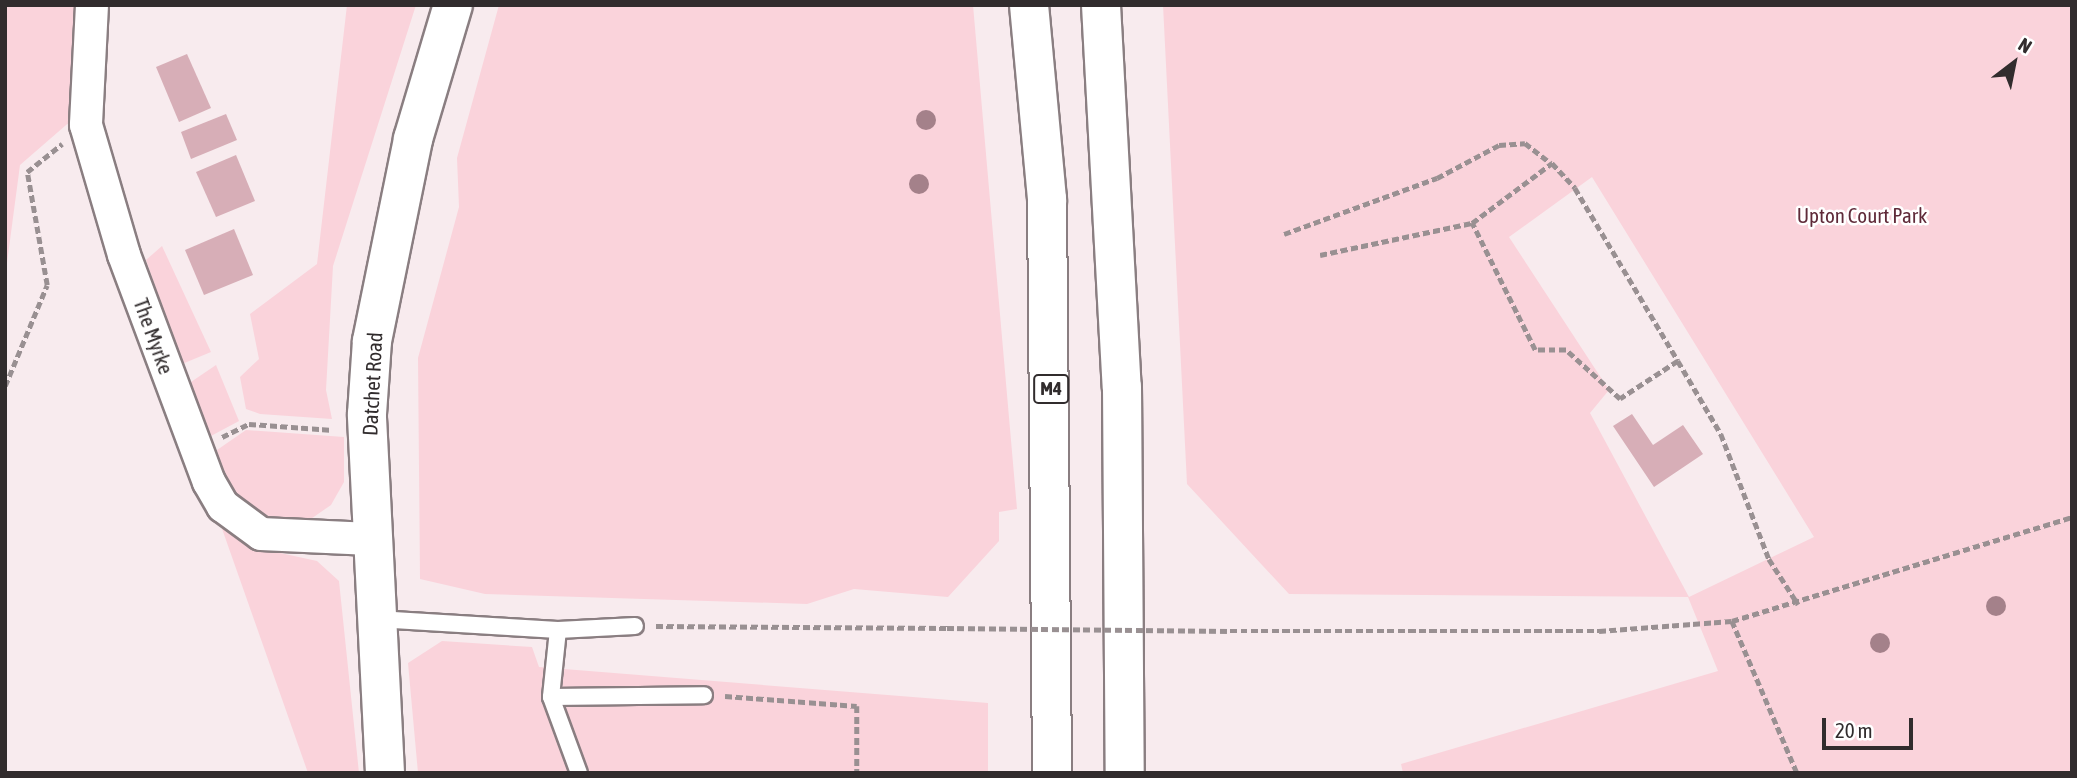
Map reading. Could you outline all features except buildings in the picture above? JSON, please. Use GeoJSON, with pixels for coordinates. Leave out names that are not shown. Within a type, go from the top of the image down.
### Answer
{"type":"FeatureCollection","features":[{"type":"Feature","properties":{"kind":"main road","name":"Datchet Road"},"geometry":{"type":"LineString","coordinates":[[385,773],[374,619],[372,341],[413,139],[453,5]]}},
{"type":"Feature","properties":{"kind":"main road","name":"M4"},"geometry":{"type":"LineString","coordinates":[[1029,5],[1046,199],[1052,773]]}},
{"type":"Feature","properties":{"kind":"main road"},"geometry":{"type":"LineString","coordinates":[[1101,5],[1122,387],[1125,773]]}},
{"type":"Feature","properties":{"kind":"street","name":"The Myrke"},"geometry":{"type":"LineString","coordinates":[[92,5],[86,125],[124,256],[196,449],[223,506],[261,534],[372,539]]}},
{"type":"Feature","properties":{"kind":"lane"},"geometry":{"type":"LineString","coordinates":[[374,619],[558,630],[635,626]]}},
{"type":"Feature","properties":{"kind":"lane"},"geometry":{"type":"LineString","coordinates":[[558,630],[551,697],[579,773]]}},
{"type":"Feature","properties":{"kind":"lane"},"geometry":{"type":"LineString","coordinates":[[551,697],[704,695]]}},
{"type":"Feature","properties":{"kind":"path"},"geometry":{"type":"LineString","coordinates":[[5,386],[47,285],[27,173],[86,125]]}},
{"type":"Feature","properties":{"kind":"path"},"geometry":{"type":"LineString","coordinates":[[1284,234],[1437,178],[1499,145],[1525,143],[1552,163],[1575,188],[1678,361],[1721,434],[1769,559],[1798,604]]}},
{"type":"Feature","properties":{"kind":"path"},"geometry":{"type":"LineString","coordinates":[[1320,255],[1472,223],[1552,163]]}},
{"type":"Feature","properties":{"kind":"path"},"geometry":{"type":"LineString","coordinates":[[1472,223],[1535,350],[1566,350],[1620,399],[1678,361]]}},
{"type":"Feature","properties":{"kind":"path"},"geometry":{"type":"LineString","coordinates":[[196,449],[249,424],[339,430],[341,420]]}},
{"type":"Feature","properties":{"kind":"path"},"geometry":{"type":"LineString","coordinates":[[635,626],[1599,631],[1732,621],[1798,604],[2072,517]]}},
{"type":"Feature","properties":{"kind":"path"},"geometry":{"type":"LineString","coordinates":[[1732,621],[1797,773]]}},
{"type":"Feature","properties":{"kind":"path"},"geometry":{"type":"LineString","coordinates":[[704,695],[857,706],[856,773]]}},
{"type":"Feature","properties":{"kind":"green space"},"geometry":{"type":"Polygon","coordinates":[[[5,5],[77,5],[73,119],[20,165],[5,278],[5,5]]]}},
{"type":"Feature","properties":{"kind":"green space"},"geometry":{"type":"Polygon","coordinates":[[[347,5],[416,5],[333,266],[326,390],[332,419],[260,414],[246,409],[240,377],[259,359],[250,314],[317,264],[347,5]]]}},
{"type":"Feature","properties":{"kind":"green space"},"geometry":{"type":"Polygon","coordinates":[[[499,5],[973,5],[1017,509],[999,512],[999,541],[948,597],[854,589],[807,604],[485,594],[420,579],[418,358],[459,207],[457,158],[499,5]]]}},
{"type":"Feature","properties":{"kind":"green space","name":"Upton Court Park"},"geometry":{"type":"Polygon","coordinates":[[[1163,5],[2072,5],[2072,773],[1403,773],[1401,764],[1718,671],[1688,597],[1289,594],[1187,484],[1163,5]],[[1592,177],[1509,237],[1609,390],[1590,413],[1689,597],[1814,537],[1592,177]]]}},
{"type":"Feature","properties":{"kind":"green space"},"geometry":{"type":"Polygon","coordinates":[[[162,246],[211,352],[182,364],[146,260],[162,246]]]}},
{"type":"Feature","properties":{"kind":"green space"},"geometry":{"type":"Polygon","coordinates":[[[216,365],[239,421],[209,437],[188,384],[216,365]]]}},
{"type":"Feature","properties":{"kind":"green space"},"geometry":{"type":"Polygon","coordinates":[[[246,430],[344,437],[344,482],[331,505],[305,523],[269,520],[242,501],[225,481],[217,450],[246,430]]]}},
{"type":"Feature","properties":{"kind":"green space"},"geometry":{"type":"Polygon","coordinates":[[[220,523],[271,551],[317,561],[339,581],[359,773],[308,773],[220,523]]]}},
{"type":"Feature","properties":{"kind":"green space"},"geometry":{"type":"Polygon","coordinates":[[[442,641],[532,647],[539,667],[988,703],[988,773],[418,773],[408,663],[442,641]]]}}]}
